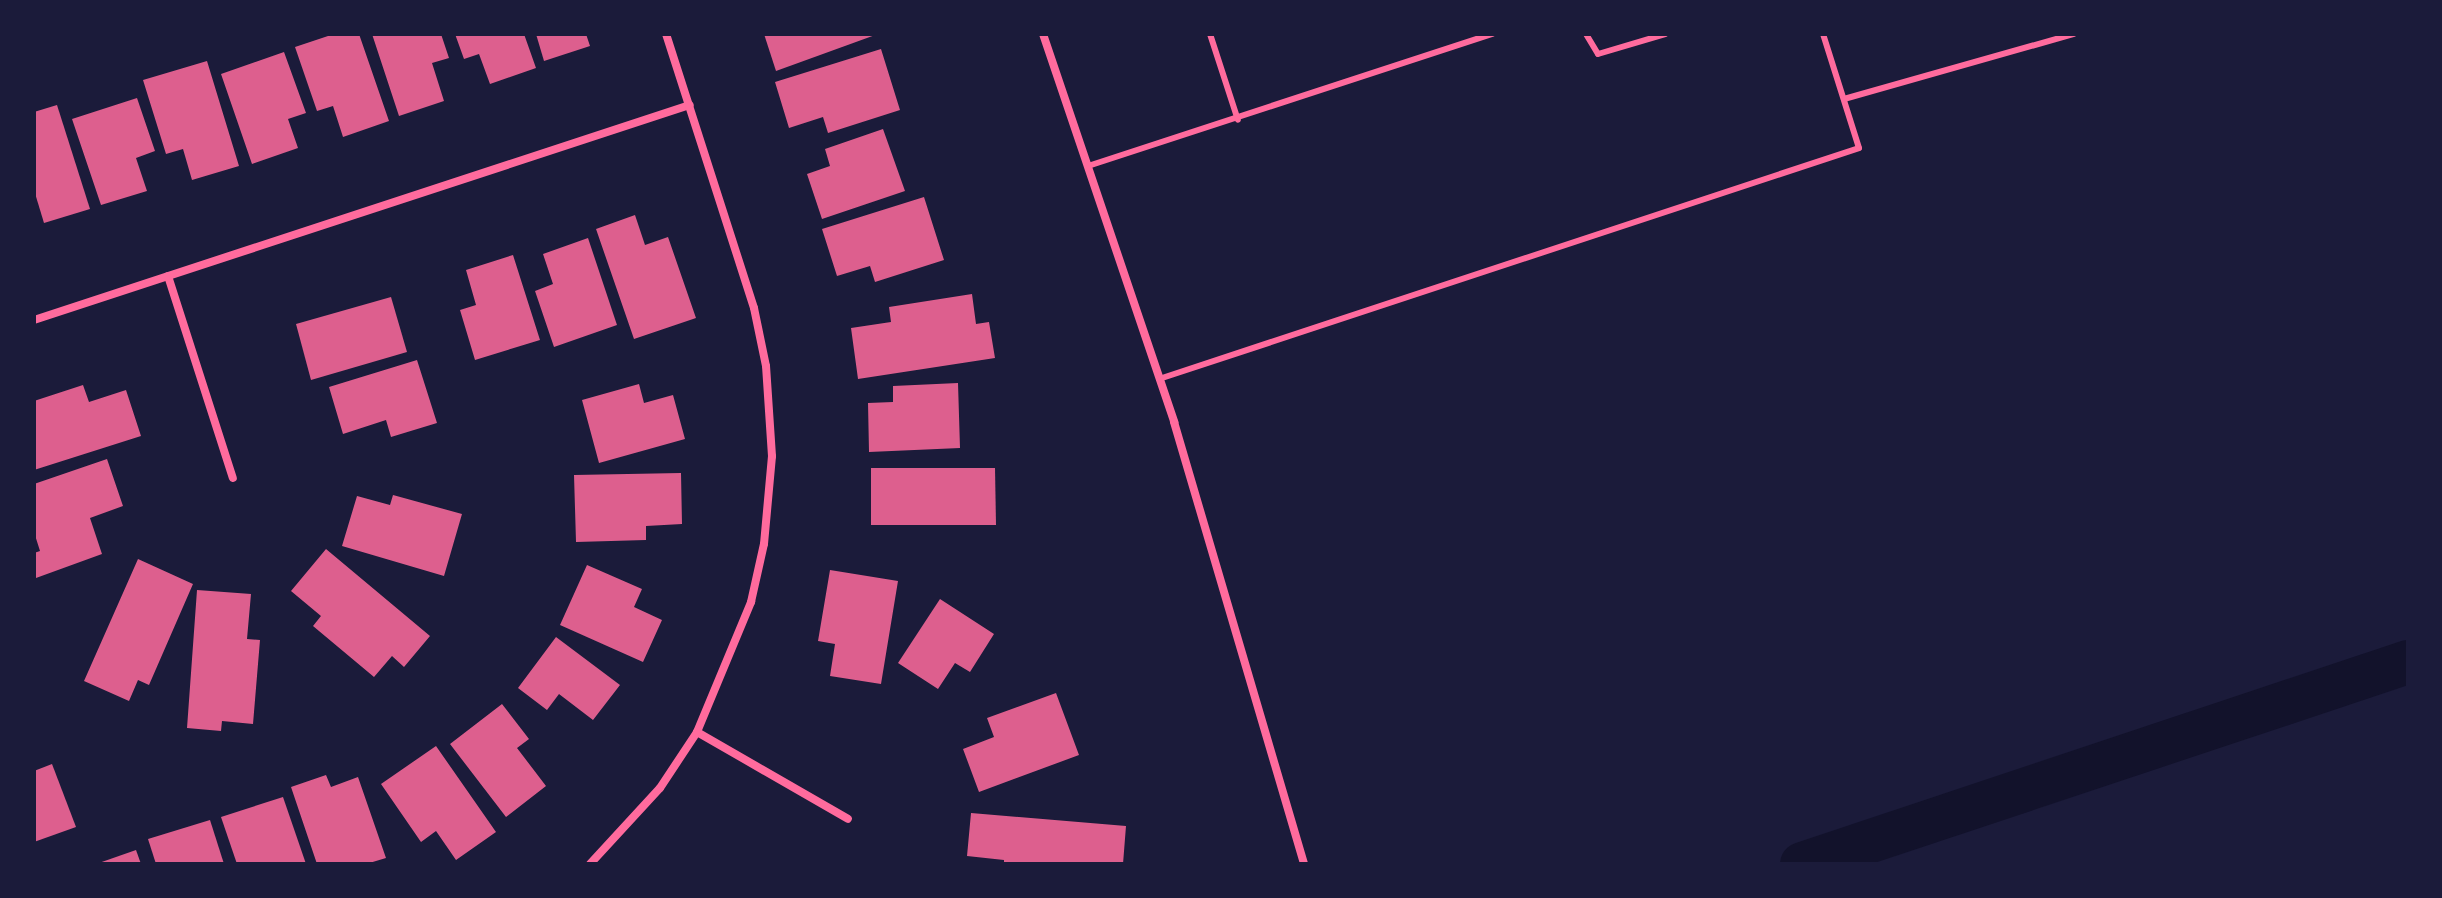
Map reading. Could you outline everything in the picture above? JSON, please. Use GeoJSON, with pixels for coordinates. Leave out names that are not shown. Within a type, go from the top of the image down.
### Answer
{"type":"FeatureCollection","features":[{"type":"Feature","properties":{"kind":"street"},"geometry":{"type":"LineString","coordinates":[[590,864],[660,788],[697,732],[751,602],[764,544],[772,456],[766,366],[754,308],[666,34]]}},
{"type":"Feature","properties":{"kind":"street"},"geometry":{"type":"LineString","coordinates":[[1043,34],[1159,379],[1304,864]]}},
{"type":"Feature","properties":{"kind":"street"},"geometry":{"type":"LineString","coordinates":[[34,320],[690,105]]}},
{"type":"Feature","properties":{"kind":"street"},"geometry":{"type":"LineString","coordinates":[[168,276],[233,478]]}},
{"type":"Feature","properties":{"kind":"street"},"geometry":{"type":"LineString","coordinates":[[697,732],[848,819]]}},
{"type":"Feature","properties":{"kind":"lane"},"geometry":{"type":"LineString","coordinates":[[1210,34],[1238,120]]}},
{"type":"Feature","properties":{"kind":"lane"},"geometry":{"type":"LineString","coordinates":[[1088,166],[1238,120],[1493,34]]}},
{"type":"Feature","properties":{"kind":"lane"},"geometry":{"type":"LineString","coordinates":[[1586,34],[1598,54],[1665,34]]}},
{"type":"Feature","properties":{"kind":"lane"},"geometry":{"type":"LineString","coordinates":[[1159,379],[1859,148],[1823,34]]}},
{"type":"Feature","properties":{"kind":"lane"},"geometry":{"type":"LineString","coordinates":[[1844,99],[2074,34]]}},
{"type":"Feature","properties":{"kind":"building"},"geometry":{"type":"Polygon","coordinates":[[[334,34],[359,34],[389,121],[343,137],[333,106],[317,111],[295,47],[334,34]]]}},
{"type":"Feature","properties":{"kind":"building"},"geometry":{"type":"Polygon","coordinates":[[[372,34],[441,34],[449,58],[432,63],[444,101],[399,116],[372,34]]]}},
{"type":"Feature","properties":{"kind":"building"},"geometry":{"type":"Polygon","coordinates":[[[455,34],[524,34],[536,68],[490,84],[479,54],[464,59],[455,34]]]}},
{"type":"Feature","properties":{"kind":"building"},"geometry":{"type":"Polygon","coordinates":[[[536,34],[586,34],[590,46],[544,61],[536,34]]]}},
{"type":"Feature","properties":{"kind":"building"},"geometry":{"type":"Polygon","coordinates":[[[764,34],[878,34],[776,71],[764,34]]]}},
{"type":"Feature","properties":{"kind":"building"},"geometry":{"type":"Polygon","coordinates":[[[881,49],[900,110],[828,133],[823,117],[789,128],[775,82],[881,49]]]}},
{"type":"Feature","properties":{"kind":"building"},"geometry":{"type":"Polygon","coordinates":[[[284,52],[306,113],[288,119],[298,148],[252,164],[221,74],[284,52]]]}},
{"type":"Feature","properties":{"kind":"building"},"geometry":{"type":"Polygon","coordinates":[[[207,61],[239,166],[192,180],[183,149],[166,154],[143,80],[207,61]]]}},
{"type":"Feature","properties":{"kind":"building"},"geometry":{"type":"Polygon","coordinates":[[[137,98],[155,151],[136,158],[147,191],[101,205],[72,119],[137,98]]]}},
{"type":"Feature","properties":{"kind":"building"},"geometry":{"type":"Polygon","coordinates":[[[57,105],[90,209],[44,223],[34,190],[34,112],[57,105]]]}},
{"type":"Feature","properties":{"kind":"building"},"geometry":{"type":"Polygon","coordinates":[[[883,129],[905,191],[822,219],[807,174],[830,166],[825,149],[883,129]]]}},
{"type":"Feature","properties":{"kind":"building"},"geometry":{"type":"Polygon","coordinates":[[[924,197],[944,260],[875,282],[870,266],[837,276],[822,229],[924,197]]]}},
{"type":"Feature","properties":{"kind":"building"},"geometry":{"type":"Polygon","coordinates":[[[635,215],[645,245],[668,237],[696,318],[634,339],[596,229],[635,215]]]}},
{"type":"Feature","properties":{"kind":"building"},"geometry":{"type":"Polygon","coordinates":[[[588,238],[617,325],[554,347],[535,291],[553,284],[543,254],[588,238]]]}},
{"type":"Feature","properties":{"kind":"building"},"geometry":{"type":"Polygon","coordinates":[[[513,255],[540,340],[475,360],[460,310],[476,305],[466,270],[513,255]]]}},
{"type":"Feature","properties":{"kind":"building"},"geometry":{"type":"Polygon","coordinates":[[[972,294],[976,324],[989,322],[995,358],[858,379],[851,328],[891,322],[889,307],[972,294]]]}},
{"type":"Feature","properties":{"kind":"building"},"geometry":{"type":"Polygon","coordinates":[[[391,297],[407,352],[311,380],[296,324],[391,297]]]}},
{"type":"Feature","properties":{"kind":"building"},"geometry":{"type":"Polygon","coordinates":[[[417,360],[437,423],[391,437],[386,420],[343,434],[329,387],[417,360]]]}},
{"type":"Feature","properties":{"kind":"building"},"geometry":{"type":"Polygon","coordinates":[[[958,383],[960,448],[869,452],[868,403],[893,402],[893,386],[958,383]]]}},
{"type":"Feature","properties":{"kind":"building"},"geometry":{"type":"Polygon","coordinates":[[[639,384],[644,403],[673,395],[685,439],[599,463],[582,400],[639,384]]]}},
{"type":"Feature","properties":{"kind":"building"},"geometry":{"type":"Polygon","coordinates":[[[83,385],[89,402],[126,390],[141,436],[34,470],[34,401],[83,385]]]}},
{"type":"Feature","properties":{"kind":"building"},"geometry":{"type":"Polygon","coordinates":[[[107,459],[123,506],[90,518],[102,554],[36,578],[34,553],[40,551],[34,532],[34,484],[107,459]]]}},
{"type":"Feature","properties":{"kind":"building"},"geometry":{"type":"Polygon","coordinates":[[[871,468],[995,468],[996,525],[871,525],[871,468]]]}},
{"type":"Feature","properties":{"kind":"building"},"geometry":{"type":"Polygon","coordinates":[[[681,473],[682,524],[646,526],[646,540],[576,542],[574,475],[681,473]]]}},
{"type":"Feature","properties":{"kind":"building"},"geometry":{"type":"Polygon","coordinates":[[[393,495],[462,514],[444,576],[342,546],[357,496],[390,505],[393,495]]]}},
{"type":"Feature","properties":{"kind":"building"},"geometry":{"type":"Polygon","coordinates":[[[326,549],[430,636],[404,667],[392,656],[374,677],[313,626],[321,616],[291,591],[326,549]]]}},
{"type":"Feature","properties":{"kind":"building"},"geometry":{"type":"Polygon","coordinates":[[[138,559],[193,584],[149,685],[138,680],[129,701],[84,681],[138,559]]]}},
{"type":"Feature","properties":{"kind":"building"},"geometry":{"type":"Polygon","coordinates":[[[587,565],[642,589],[634,607],[662,620],[643,662],[560,625],[587,565]]]}},
{"type":"Feature","properties":{"kind":"building"},"geometry":{"type":"Polygon","coordinates":[[[830,570],[898,581],[881,684],[830,676],[835,644],[818,641],[830,570]]]}},
{"type":"Feature","properties":{"kind":"building"},"geometry":{"type":"Polygon","coordinates":[[[197,590],[251,594],[247,639],[260,640],[253,724],[222,721],[221,731],[187,728],[197,590]]]}},
{"type":"Feature","properties":{"kind":"building"},"geometry":{"type":"Polygon","coordinates":[[[940,599],[994,634],[970,672],[955,663],[938,689],[898,663],[940,599]]]}},
{"type":"Feature","properties":{"kind":"building"},"geometry":{"type":"Polygon","coordinates":[[[556,637],[620,685],[593,720],[559,694],[547,710],[518,688],[556,637]]]}},
{"type":"Feature","properties":{"kind":"building"},"geometry":{"type":"Polygon","coordinates":[[[1056,693],[1079,755],[979,792],[963,749],[994,737],[987,718],[1056,693]]]}},
{"type":"Feature","properties":{"kind":"building"},"geometry":{"type":"Polygon","coordinates":[[[502,704],[529,739],[517,748],[546,786],[506,817],[450,744],[502,704]]]}},
{"type":"Feature","properties":{"kind":"building"},"geometry":{"type":"Polygon","coordinates":[[[436,746],[496,832],[456,860],[436,831],[421,842],[381,784],[436,746]]]}},
{"type":"Feature","properties":{"kind":"building"},"geometry":{"type":"Polygon","coordinates":[[[52,764],[76,827],[34,842],[34,771],[52,764]]]}},
{"type":"Feature","properties":{"kind":"building"},"geometry":{"type":"Polygon","coordinates":[[[326,775],[331,787],[358,777],[386,858],[366,864],[317,864],[291,787],[326,775]]]}},
{"type":"Feature","properties":{"kind":"building"},"geometry":{"type":"Polygon","coordinates":[[[283,797],[306,864],[237,864],[221,817],[283,797]]]}},
{"type":"Feature","properties":{"kind":"building"},"geometry":{"type":"Polygon","coordinates":[[[971,813],[1126,826],[1123,864],[1004,864],[1004,860],[967,856],[971,813]]]}},
{"type":"Feature","properties":{"kind":"building"},"geometry":{"type":"Polygon","coordinates":[[[210,820],[224,864],[156,864],[148,839],[210,820]]]}},
{"type":"Feature","properties":{"kind":"building"},"geometry":{"type":"Polygon","coordinates":[[[136,850],[141,864],[96,864],[136,850]]]}},
{"type":"Feature","properties":{"kind":"waterway"},"geometry":{"type":"LineString","coordinates":[[1802,864],[2408,662]]}}]}
